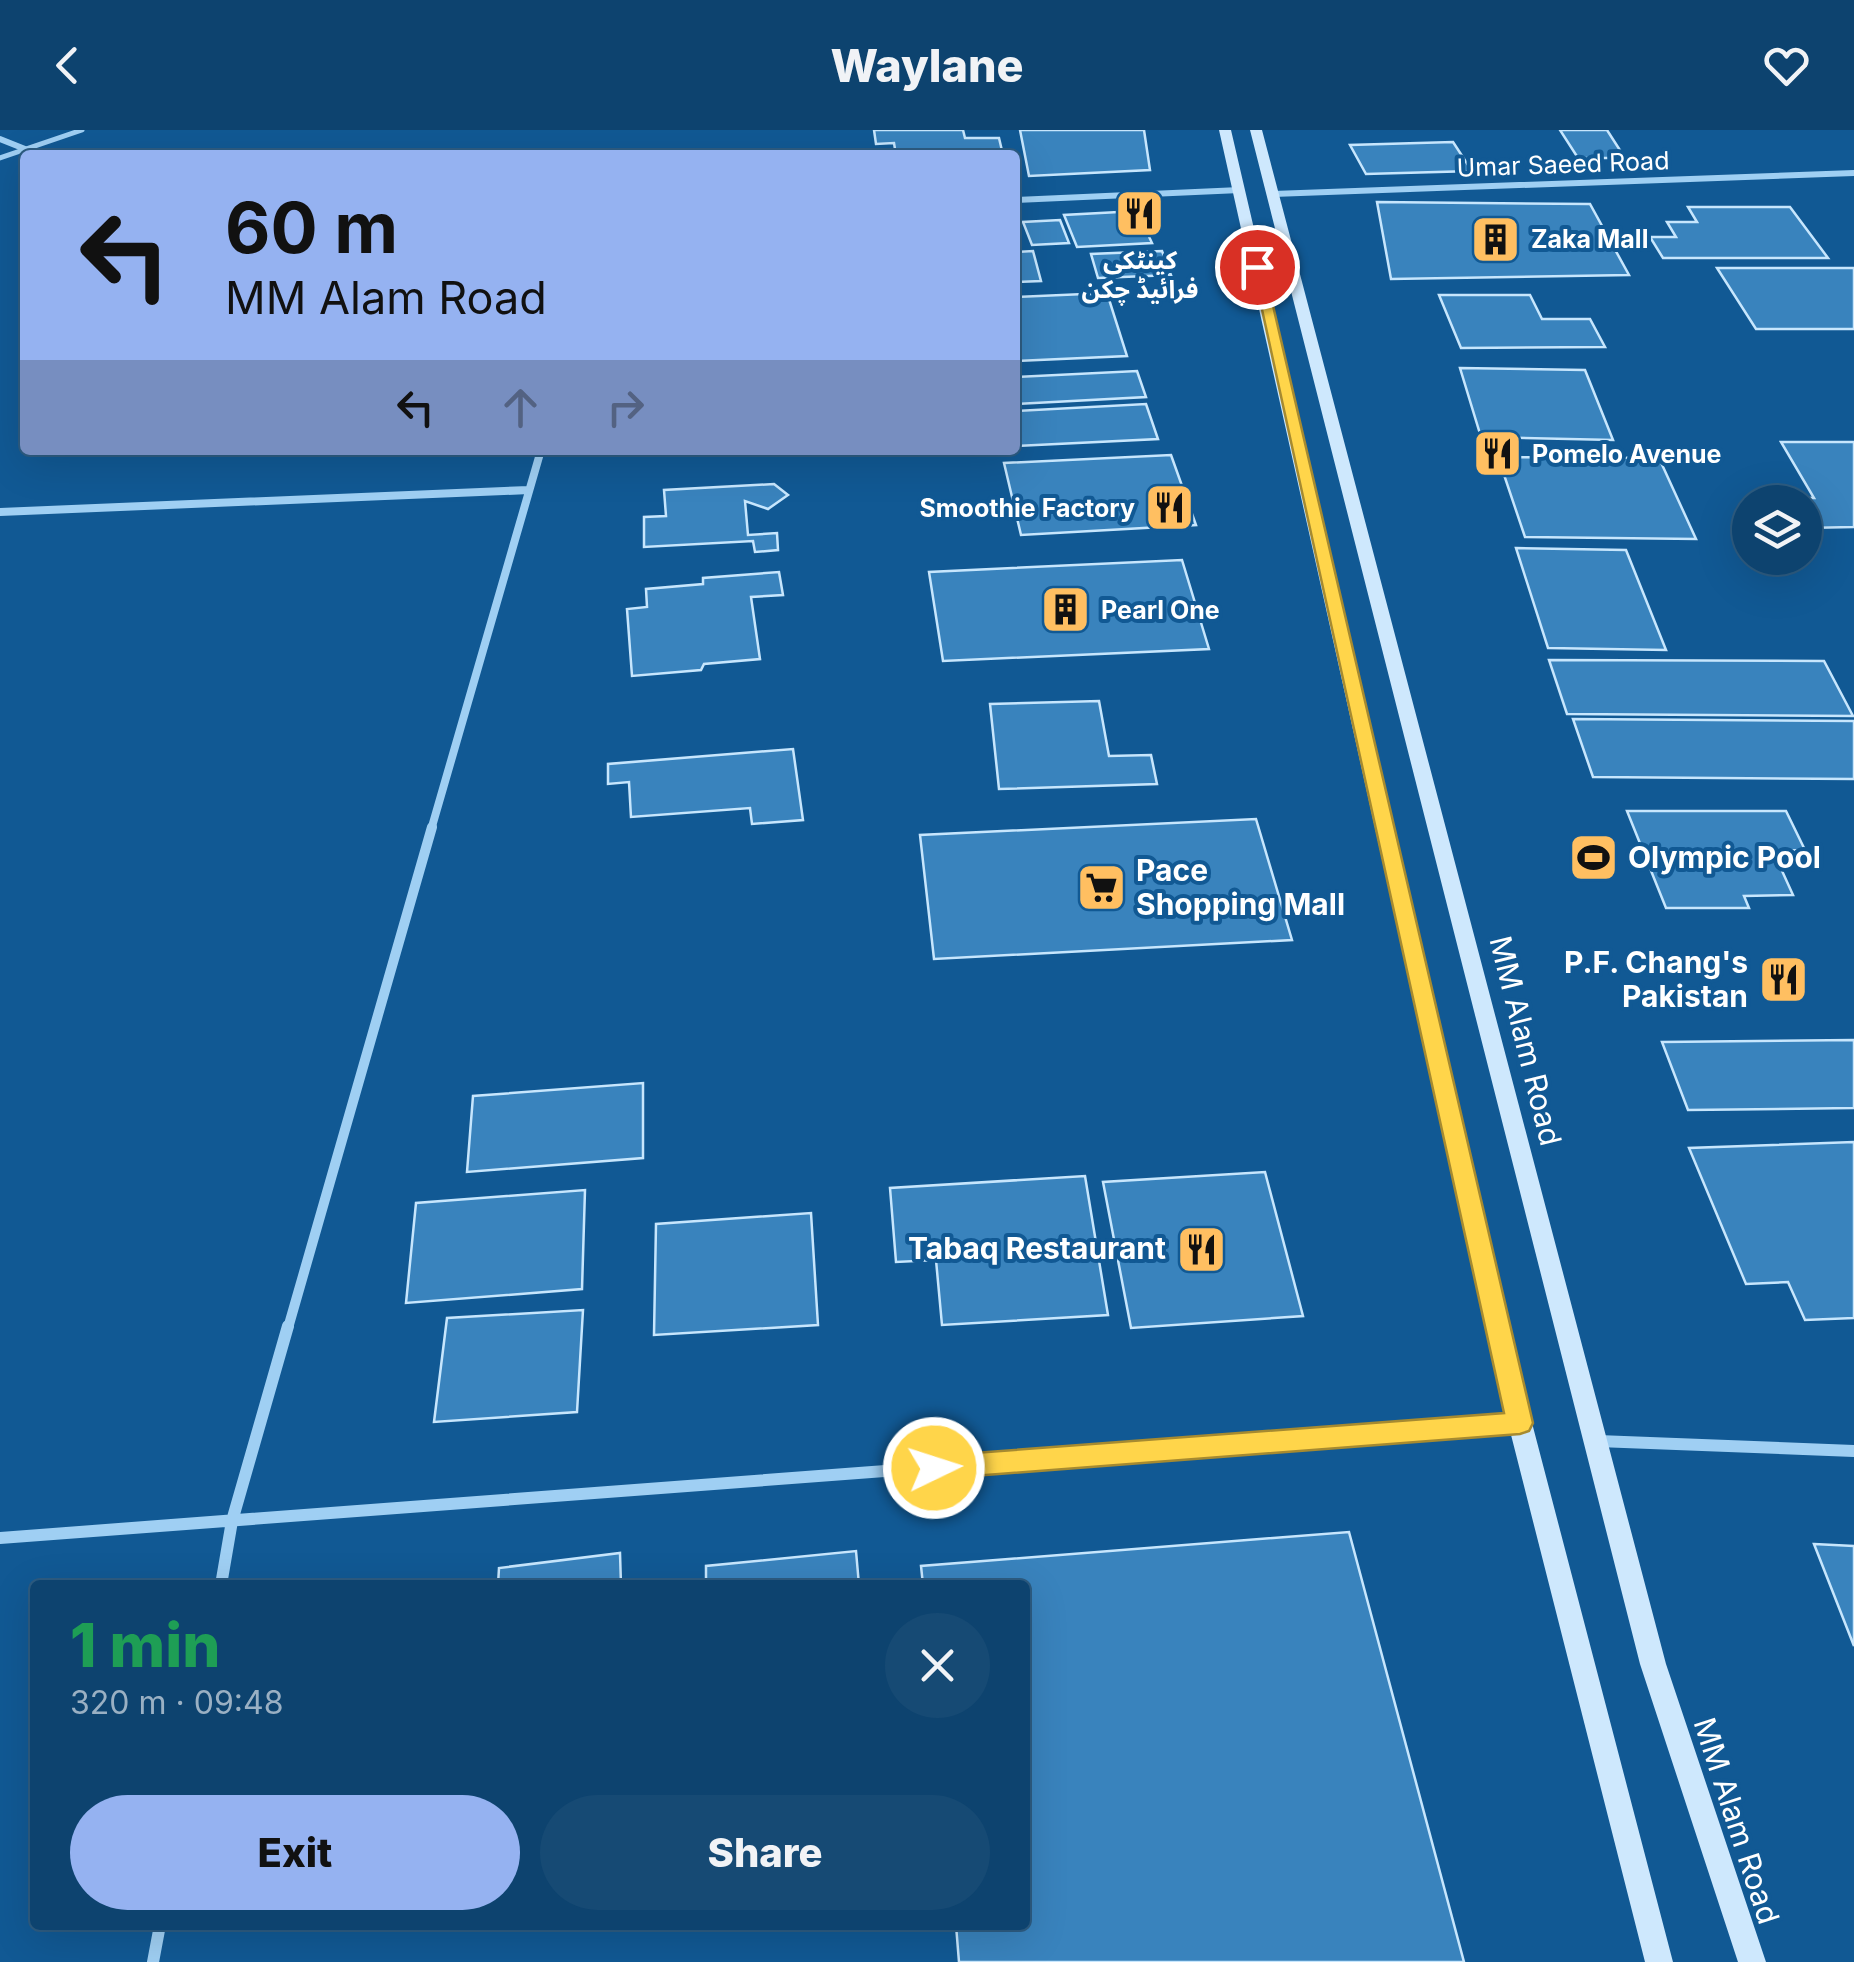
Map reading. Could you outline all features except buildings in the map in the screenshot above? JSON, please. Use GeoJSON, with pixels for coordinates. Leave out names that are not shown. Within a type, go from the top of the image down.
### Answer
{"type":"FeatureCollection","features":[{"type":"Feature","properties":{"kind":"street"},"geometry":{"type":"LineString","coordinates":[[1224,130],[1520,1423],[1659,1962]]}},
{"type":"Feature","properties":{"kind":"street","name":"MM Alam Road"},"geometry":{"type":"LineString","coordinates":[[1256,130],[1654,1664],[1752,1962]]}},
{"type":"Feature","properties":{"kind":"street"},"geometry":{"type":"LineString","coordinates":[[0,139],[26,149]]}},
{"type":"Feature","properties":{"kind":"street","name":"Umar Saeed Road"},"geometry":{"type":"LineString","coordinates":[[1272,194],[1854,173]]}},
{"type":"Feature","properties":{"kind":"street"},"geometry":{"type":"LineString","coordinates":[[1020,200],[1240,190]]}},
{"type":"Feature","properties":{"kind":"street"},"geometry":{"type":"LineString","coordinates":[[222,1580],[232,1520],[540,455]]}},
{"type":"Feature","properties":{"kind":"street"},"geometry":{"type":"LineString","coordinates":[[0,512],[529,490]]}},
{"type":"Feature","properties":{"kind":"street"},"geometry":{"type":"LineString","coordinates":[[0,1538],[1520,1423]]}},
{"type":"Feature","properties":{"kind":"street"},"geometry":{"type":"LineString","coordinates":[[1598,1441],[1854,1451]]}},
{"type":"Feature","properties":{"kind":"street"},"geometry":{"type":"LineString","coordinates":[[153,1962],[159,1930]]}},
{"type":"Feature","properties":{"kind":"lane"},"geometry":{"type":"LineString","coordinates":[[23,150],[82,130]]}},
{"type":"Feature","properties":{"kind":"place","name":"کینٹکی فرائیڈ چکن"},"geometry":{"type":"Point","coordinates":[1140,214]}},
{"type":"Feature","properties":{"kind":"place","name":"Zaka Mall"},"geometry":{"type":"Point","coordinates":[1496,239]}},
{"type":"Feature","properties":{"kind":"place","name":"Pomelo Avenue"},"geometry":{"type":"Point","coordinates":[1497,454]}},
{"type":"Feature","properties":{"kind":"place","name":"Smoothie Factory"},"geometry":{"type":"Point","coordinates":[1170,508]}},
{"type":"Feature","properties":{"kind":"place","name":"Pearl One"},"geometry":{"type":"Point","coordinates":[1066,610]}},
{"type":"Feature","properties":{"kind":"place","name":"Olympic Pool"},"geometry":{"type":"Point","coordinates":[1593,858]}},
{"type":"Feature","properties":{"kind":"place","name":"Pace Shopping Mall"},"geometry":{"type":"Point","coordinates":[1101,888]}},
{"type":"Feature","properties":{"kind":"place","name":"P.F. Chang's Pakistan"},"geometry":{"type":"Point","coordinates":[1783,980]}},
{"type":"Feature","properties":{"kind":"place","name":"Tabaq Restaurant"},"geometry":{"type":"Point","coordinates":[1201,1249]}},
{"type":"Feature","properties":{"kind":"route"},"geometry":{"type":"LineString","coordinates":[[934,1468],[1520,1423],[1257,267]]}}]}
